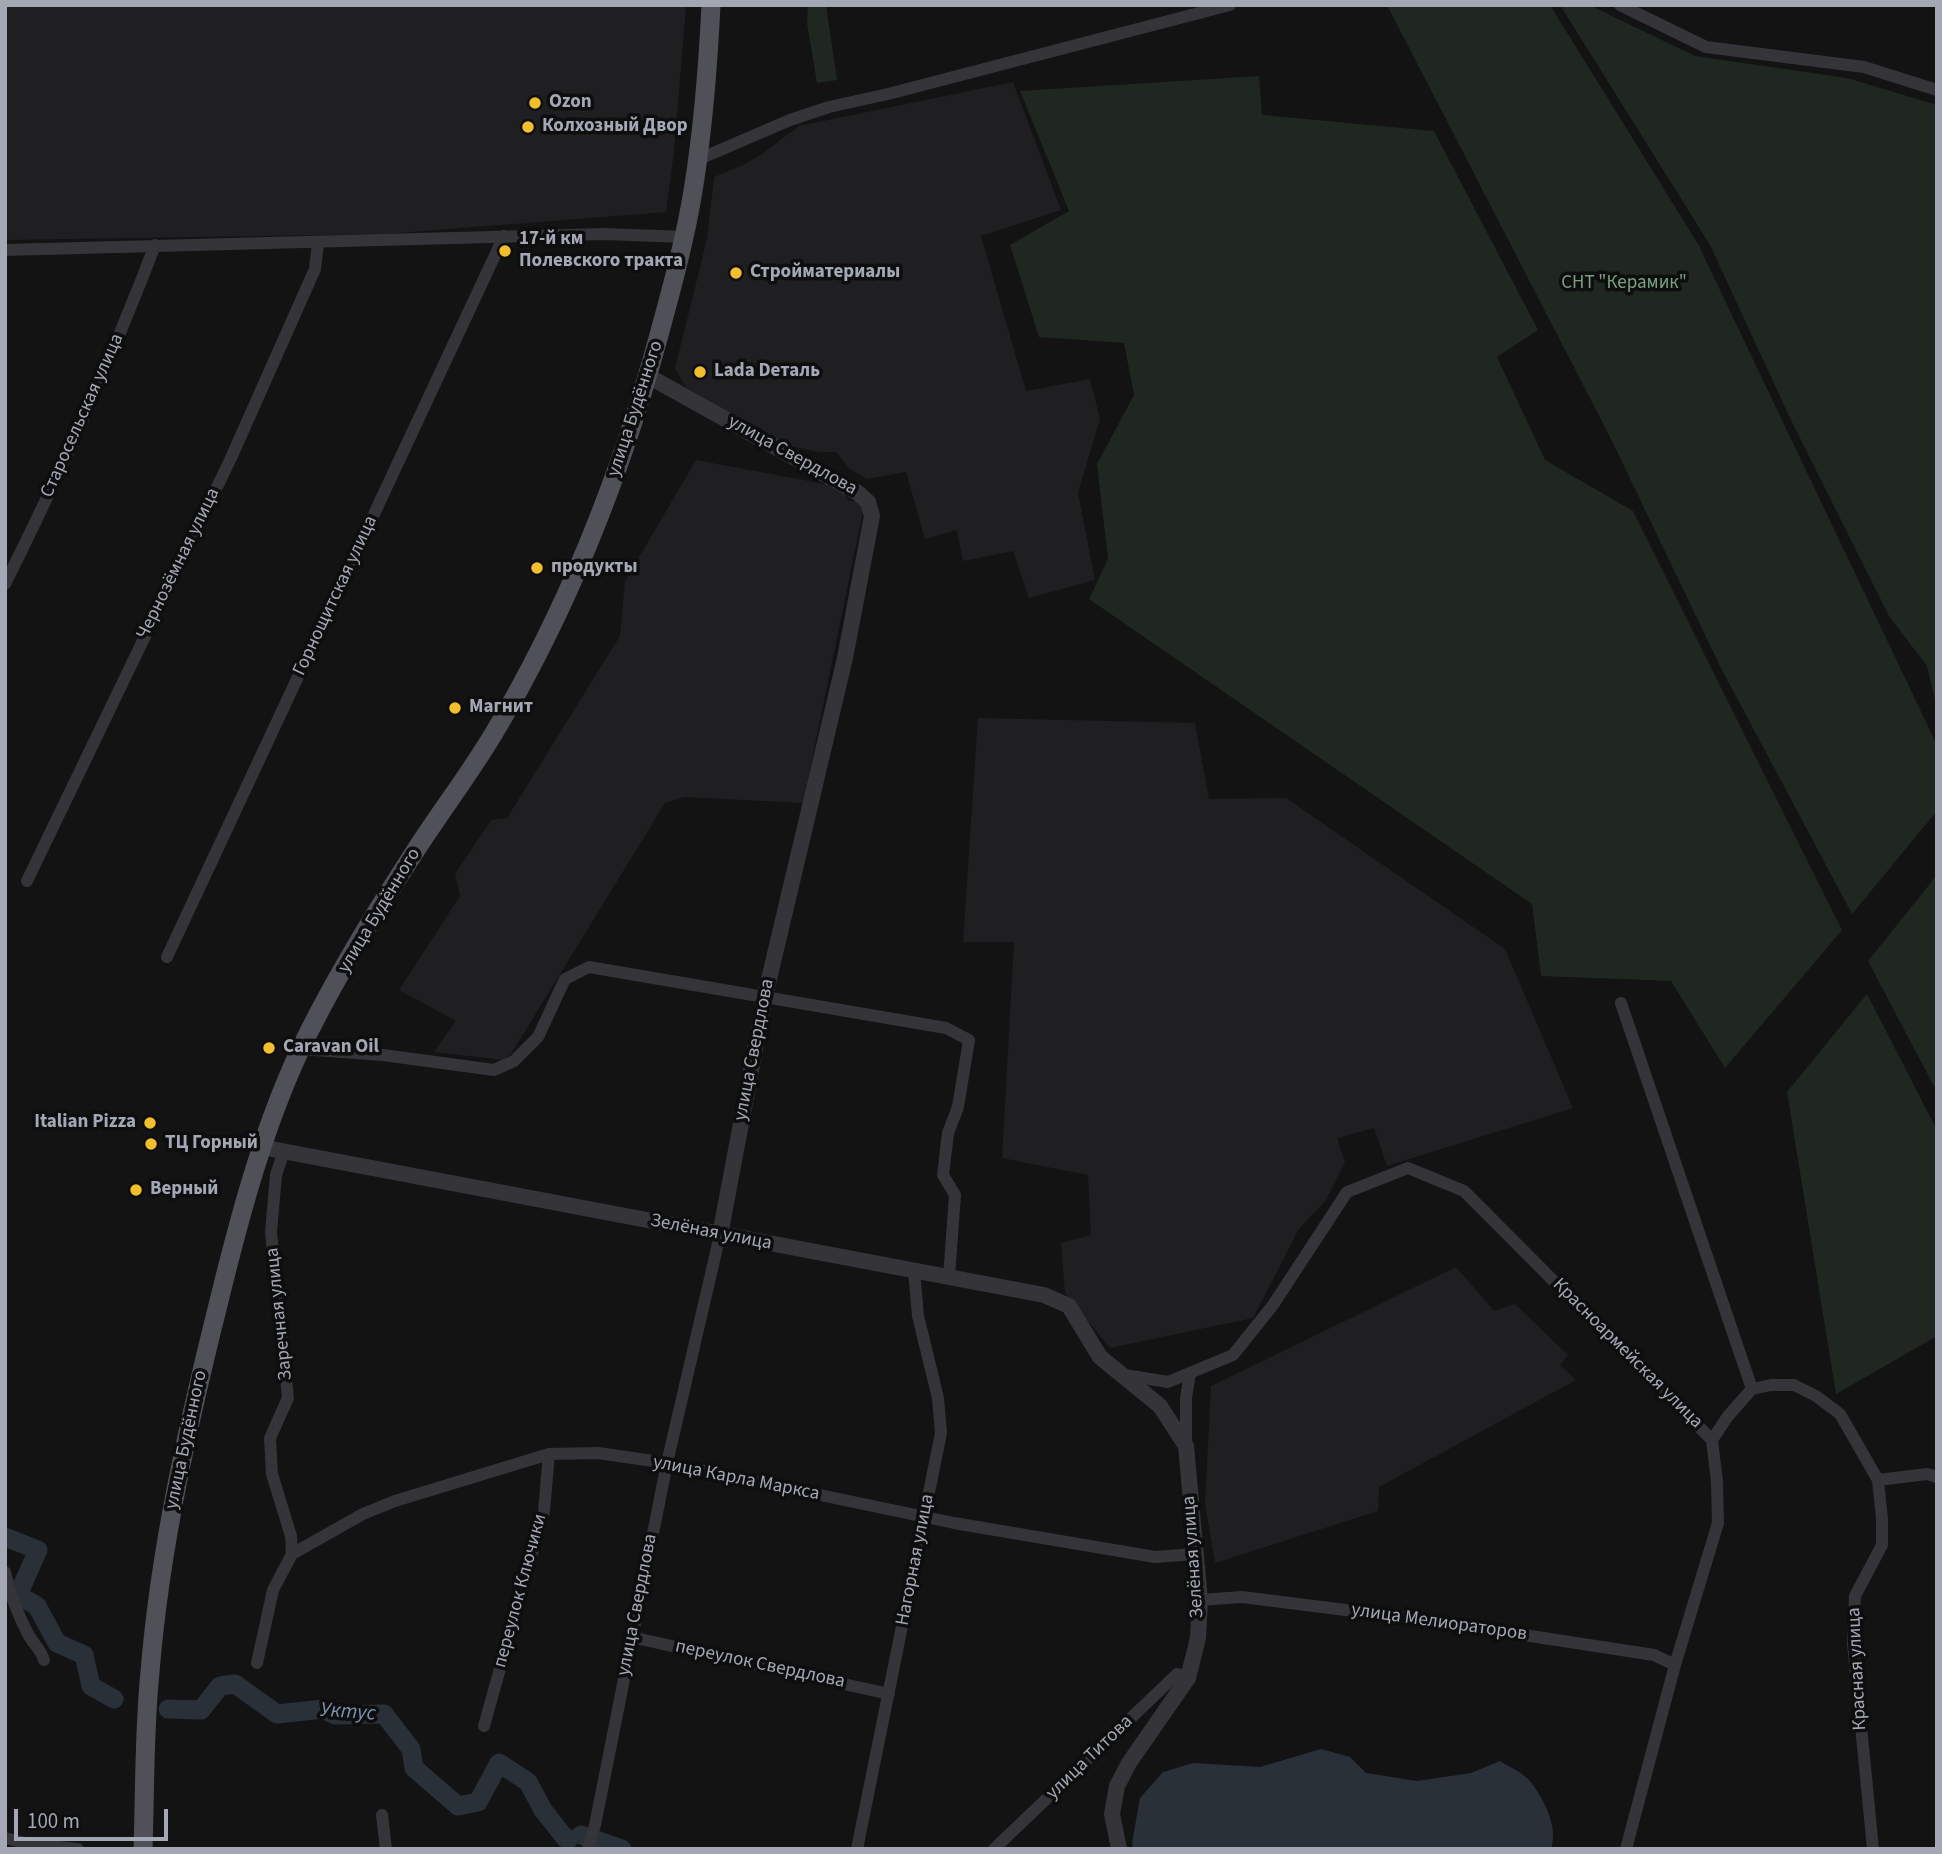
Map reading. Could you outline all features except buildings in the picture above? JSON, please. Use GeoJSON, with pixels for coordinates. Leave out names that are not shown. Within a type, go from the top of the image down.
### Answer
{"type":"FeatureCollection","features":[{"type":"Feature","properties":{"kind":"main road","name":"улица Будённого"},"geometry":{"type":"LineString","coordinates":[[143,1849],[149,1675],[168,1534],[202,1367],[261,1147],[301,1049],[391,890],[491,738],[559,614],[625,450],[685,237],[697,160],[711,5]]}},
{"type":"Feature","properties":{"kind":"street"},"geometry":{"type":"LineString","coordinates":[[697,160],[790,120],[829,107],[1230,5]]}},
{"type":"Feature","properties":{"kind":"street"},"geometry":{"type":"LineString","coordinates":[[1620,5],[1706,47],[1864,68],[1937,90]]}},
{"type":"Feature","properties":{"kind":"street"},"geometry":{"type":"LineString","coordinates":[[5,250],[504,236],[614,234],[685,237]]}},
{"type":"Feature","properties":{"kind":"street","name":"Горнощитская улица"},"geometry":{"type":"LineString","coordinates":[[167,957],[504,236]]}},
{"type":"Feature","properties":{"kind":"street","name":"Чернозёмная улица"},"geometry":{"type":"LineString","coordinates":[[27,881],[231,458],[315,269],[318,243]]}},
{"type":"Feature","properties":{"kind":"street","name":"Старосельская улица"},"geometry":{"type":"LineString","coordinates":[[5,584],[51,489],[131,309],[155,245]]}},
{"type":"Feature","properties":{"kind":"street","name":"улица Свердлова"},"geometry":{"type":"LineString","coordinates":[[588,1849],[667,1463],[720,1235],[765,996],[845,658],[872,509],[858,493],[648,376]]}},
{"type":"Feature","properties":{"kind":"street"},"geometry":{"type":"LineString","coordinates":[[301,1049],[383,1055],[494,1070],[514,1060],[538,1037],[565,978],[589,967],[946,1028],[968,1040],[958,1107],[948,1133],[943,1175],[956,1195],[949,1277]]}},
{"type":"Feature","properties":{"kind":"street"},"geometry":{"type":"LineString","coordinates":[[1621,1003],[1752,1389],[1728,1416],[1712,1440]]}},
{"type":"Feature","properties":{"kind":"street","name":"Зелёная улица"},"geometry":{"type":"LineString","coordinates":[[261,1147],[1044,1295],[1069,1306],[1100,1357],[1160,1406],[1186,1446],[1200,1600],[1198,1638],[1188,1678],[1129,1763],[1117,1787],[1112,1814],[1119,1849]]}},
{"type":"Feature","properties":{"kind":"street","name":"Заречная улица"},"geometry":{"type":"LineString","coordinates":[[284,1151],[276,1175],[271,1232],[288,1398],[270,1438],[272,1474],[291,1536],[292,1554]]}},
{"type":"Feature","properties":{"kind":"street","name":"Красноармейская улица"},"geometry":{"type":"LineString","coordinates":[[1190,1373],[1233,1355],[1273,1306],[1347,1192],[1408,1168],[1464,1191],[1712,1440],[1718,1523],[1675,1665],[1626,1849]]}},
{"type":"Feature","properties":{"kind":"street","name":"Нагорная улица"},"geometry":{"type":"LineString","coordinates":[[857,1849],[941,1433],[938,1398],[918,1316],[914,1270]]}},
{"type":"Feature","properties":{"kind":"street"},"geometry":{"type":"LineString","coordinates":[[1125,1375],[1168,1382],[1190,1373]]}},
{"type":"Feature","properties":{"kind":"street"},"geometry":{"type":"LineString","coordinates":[[1186,1446],[1186,1398],[1190,1373]]}},
{"type":"Feature","properties":{"kind":"street","name":"Красная улица"},"geometry":{"type":"LineString","coordinates":[[1752,1389],[1771,1385],[1794,1385],[1816,1396],[1840,1414],[1878,1480],[1882,1545],[1855,1596],[1853,1644],[1872,1849]]}},
{"type":"Feature","properties":{"kind":"street","name":"улица Карла Маркса"},"geometry":{"type":"LineString","coordinates":[[292,1554],[363,1514],[396,1501],[549,1454],[598,1453],[667,1463],[925,1518],[1155,1557],[1195,1554]]}},
{"type":"Feature","properties":{"kind":"street","name":"переулок Ключики"},"geometry":{"type":"LineString","coordinates":[[484,1726],[544,1511],[549,1454]]}},
{"type":"Feature","properties":{"kind":"street"},"geometry":{"type":"LineString","coordinates":[[1878,1480],[1932,1476]]}},
{"type":"Feature","properties":{"kind":"street"},"geometry":{"type":"LineString","coordinates":[[257,1663],[273,1590],[292,1554]]}},
{"type":"Feature","properties":{"kind":"street"},"geometry":{"type":"LineString","coordinates":[[5,1572],[9,1593],[31,1640],[42,1652],[44,1660]]}},
{"type":"Feature","properties":{"kind":"street","name":"улица Мелиораторов"},"geometry":{"type":"LineString","coordinates":[[1200,1600],[1242,1597],[1433,1620],[1654,1656],[1675,1665]]}},
{"type":"Feature","properties":{"kind":"street","name":"переулок Свердлова"},"geometry":{"type":"LineString","coordinates":[[631,1637],[889,1694]]}},
{"type":"Feature","properties":{"kind":"street","name":"улица Титова"},"geometry":{"type":"LineString","coordinates":[[994,1849],[1177,1674],[1188,1678]]}},
{"type":"Feature","properties":{"kind":"street"},"geometry":{"type":"LineString","coordinates":[[382,1815],[386,1849]]}},
{"type":"Feature","properties":{"kind":"street"},"geometry":{"type":"LineString","coordinates":[[5,1839],[78,1849]]}},
{"type":"Feature","properties":{"kind":"shaded area"},"geometry":{"type":"Polygon","coordinates":[[[5,5],[686,5],[674,152],[666,212],[385,234],[5,240],[5,5]]]}},
{"type":"Feature","properties":{"kind":"shaded area"},"geometry":{"type":"Polygon","coordinates":[[[1013,82],[1061,210],[981,236],[1026,391],[1090,379],[1100,419],[1078,493],[1095,580],[1029,598],[1013,551],[963,561],[957,530],[925,539],[906,472],[867,479],[850,469],[836,452],[819,452],[789,446],[775,440],[686,388],[675,368],[707,239],[714,177],[762,154],[799,126],[1013,82]]]}},
{"type":"Feature","properties":{"kind":"shaded area"},"geometry":{"type":"Polygon","coordinates":[[[696,460],[841,487],[848,501],[865,502],[803,803],[684,797],[665,803],[511,1054],[503,1060],[434,1052],[456,1021],[399,990],[460,896],[455,874],[491,820],[507,818],[620,636],[625,581],[696,460]]]}},
{"type":"Feature","properties":{"kind":"shaded area"},"geometry":{"type":"Polygon","coordinates":[[[978,718],[1195,723],[1209,799],[1286,798],[1505,949],[1573,1108],[1387,1166],[1374,1128],[1337,1138],[1345,1162],[1326,1200],[1299,1229],[1253,1318],[1110,1348],[1065,1293],[1061,1243],[1091,1235],[1088,1175],[1002,1158],[1014,942],[963,942],[978,718]]]}},
{"type":"Feature","properties":{"kind":"shaded area"},"geometry":{"type":"Polygon","coordinates":[[[1456,1267],[1494,1311],[1515,1304],[1568,1355],[1560,1365],[1576,1380],[1379,1487],[1378,1511],[1215,1563],[1205,1504],[1211,1386],[1456,1267]]]}},
{"type":"Feature","properties":{"kind":"shaded area"},"geometry":{"type":"Polygon","coordinates":[[[1321,1749],[1350,1757],[1366,1773],[1417,1781],[1471,1773],[1500,1761],[1526,1777],[1539,1795],[1553,1831],[1551,1849],[1133,1849],[1140,1798],[1163,1772],[1193,1763],[1260,1767],[1321,1749]]]}},
{"type":"Feature","properties":{"kind":"green space"},"geometry":{"type":"Polygon","coordinates":[[[808,5],[826,5],[837,80],[817,83],[807,23],[808,5]]]}},
{"type":"Feature","properties":{"kind":"green space","name":"СНТ \"Керамик\""},"geometry":{"type":"Polygon","coordinates":[[[1387,5],[1550,5],[1698,244],[1937,745],[1937,811],[1852,914],[1721,668],[1610,437],[1387,5]]]}},
{"type":"Feature","properties":{"kind":"green space"},"geometry":{"type":"Polygon","coordinates":[[[1560,5],[1589,5],[1695,56],[1847,78],[1937,105],[1937,708],[1927,666],[1889,616],[1789,416],[1710,245],[1560,5]]]}},
{"type":"Feature","properties":{"kind":"green space"},"geometry":{"type":"Polygon","coordinates":[[[1259,76],[1262,115],[1434,131],[1538,330],[1497,357],[1545,460],[1633,511],[1842,930],[1725,1068],[1671,981],[1541,976],[1532,904],[1089,599],[1108,559],[1097,464],[1134,395],[1124,343],[1039,337],[1010,245],[1069,211],[1020,91],[1259,76]]]}},
{"type":"Feature","properties":{"kind":"green space"},"geometry":{"type":"Polygon","coordinates":[[[1937,875],[1937,1092],[1868,961],[1937,875]]]}},
{"type":"Feature","properties":{"kind":"green space"},"geometry":{"type":"Polygon","coordinates":[[[1867,994],[1937,1130],[1937,1336],[1836,1394],[1787,1092],[1867,994]]]}},
{"type":"Feature","properties":{"kind":"waterway","name":"Уктус"},"geometry":{"type":"LineString","coordinates":[[5,1537],[38,1550],[18,1595],[37,1606],[57,1643],[84,1655],[91,1686],[114,1699]]}},
{"type":"Feature","properties":{"kind":"waterway","name":"Уктус"},"geometry":{"type":"LineString","coordinates":[[168,1709],[201,1710],[220,1686],[235,1684],[277,1714],[323,1709],[335,1715],[384,1714],[411,1749],[414,1768],[458,1806],[478,1802],[499,1763],[528,1782],[543,1810],[565,1838],[569,1839]]}},
{"type":"Feature","properties":{"kind":"waterway","name":"Уктус"},"geometry":{"type":"LineString","coordinates":[[581,1835],[622,1849]]}},
{"type":"Feature","properties":{"kind":"place","name":"Ozon"},"geometry":{"type":"Point","coordinates":[535,103]}},
{"type":"Feature","properties":{"kind":"place","name":"Колхозный Двор"},"geometry":{"type":"Point","coordinates":[528,127]}},
{"type":"Feature","properties":{"kind":"place","name":"17-й км Полевского тракта"},"geometry":{"type":"Point","coordinates":[505,251]}},
{"type":"Feature","properties":{"kind":"place","name":"Стройматериалы"},"geometry":{"type":"Point","coordinates":[736,273]}},
{"type":"Feature","properties":{"kind":"place","name":"Lada Dеталь"},"geometry":{"type":"Point","coordinates":[700,372]}},
{"type":"Feature","properties":{"kind":"place","name":"продукты"},"geometry":{"type":"Point","coordinates":[537,568]}},
{"type":"Feature","properties":{"kind":"place","name":"Магнит"},"geometry":{"type":"Point","coordinates":[455,708]}},
{"type":"Feature","properties":{"kind":"place","name":"Caravan Oil"},"geometry":{"type":"Point","coordinates":[269,1048]}},
{"type":"Feature","properties":{"kind":"place","name":"Italian Pizza"},"geometry":{"type":"Point","coordinates":[150,1123]}},
{"type":"Feature","properties":{"kind":"place","name":"ТЦ Горный"},"geometry":{"type":"Point","coordinates":[151,1144]}},
{"type":"Feature","properties":{"kind":"place","name":"Верный"},"geometry":{"type":"Point","coordinates":[136,1190]}}]}
